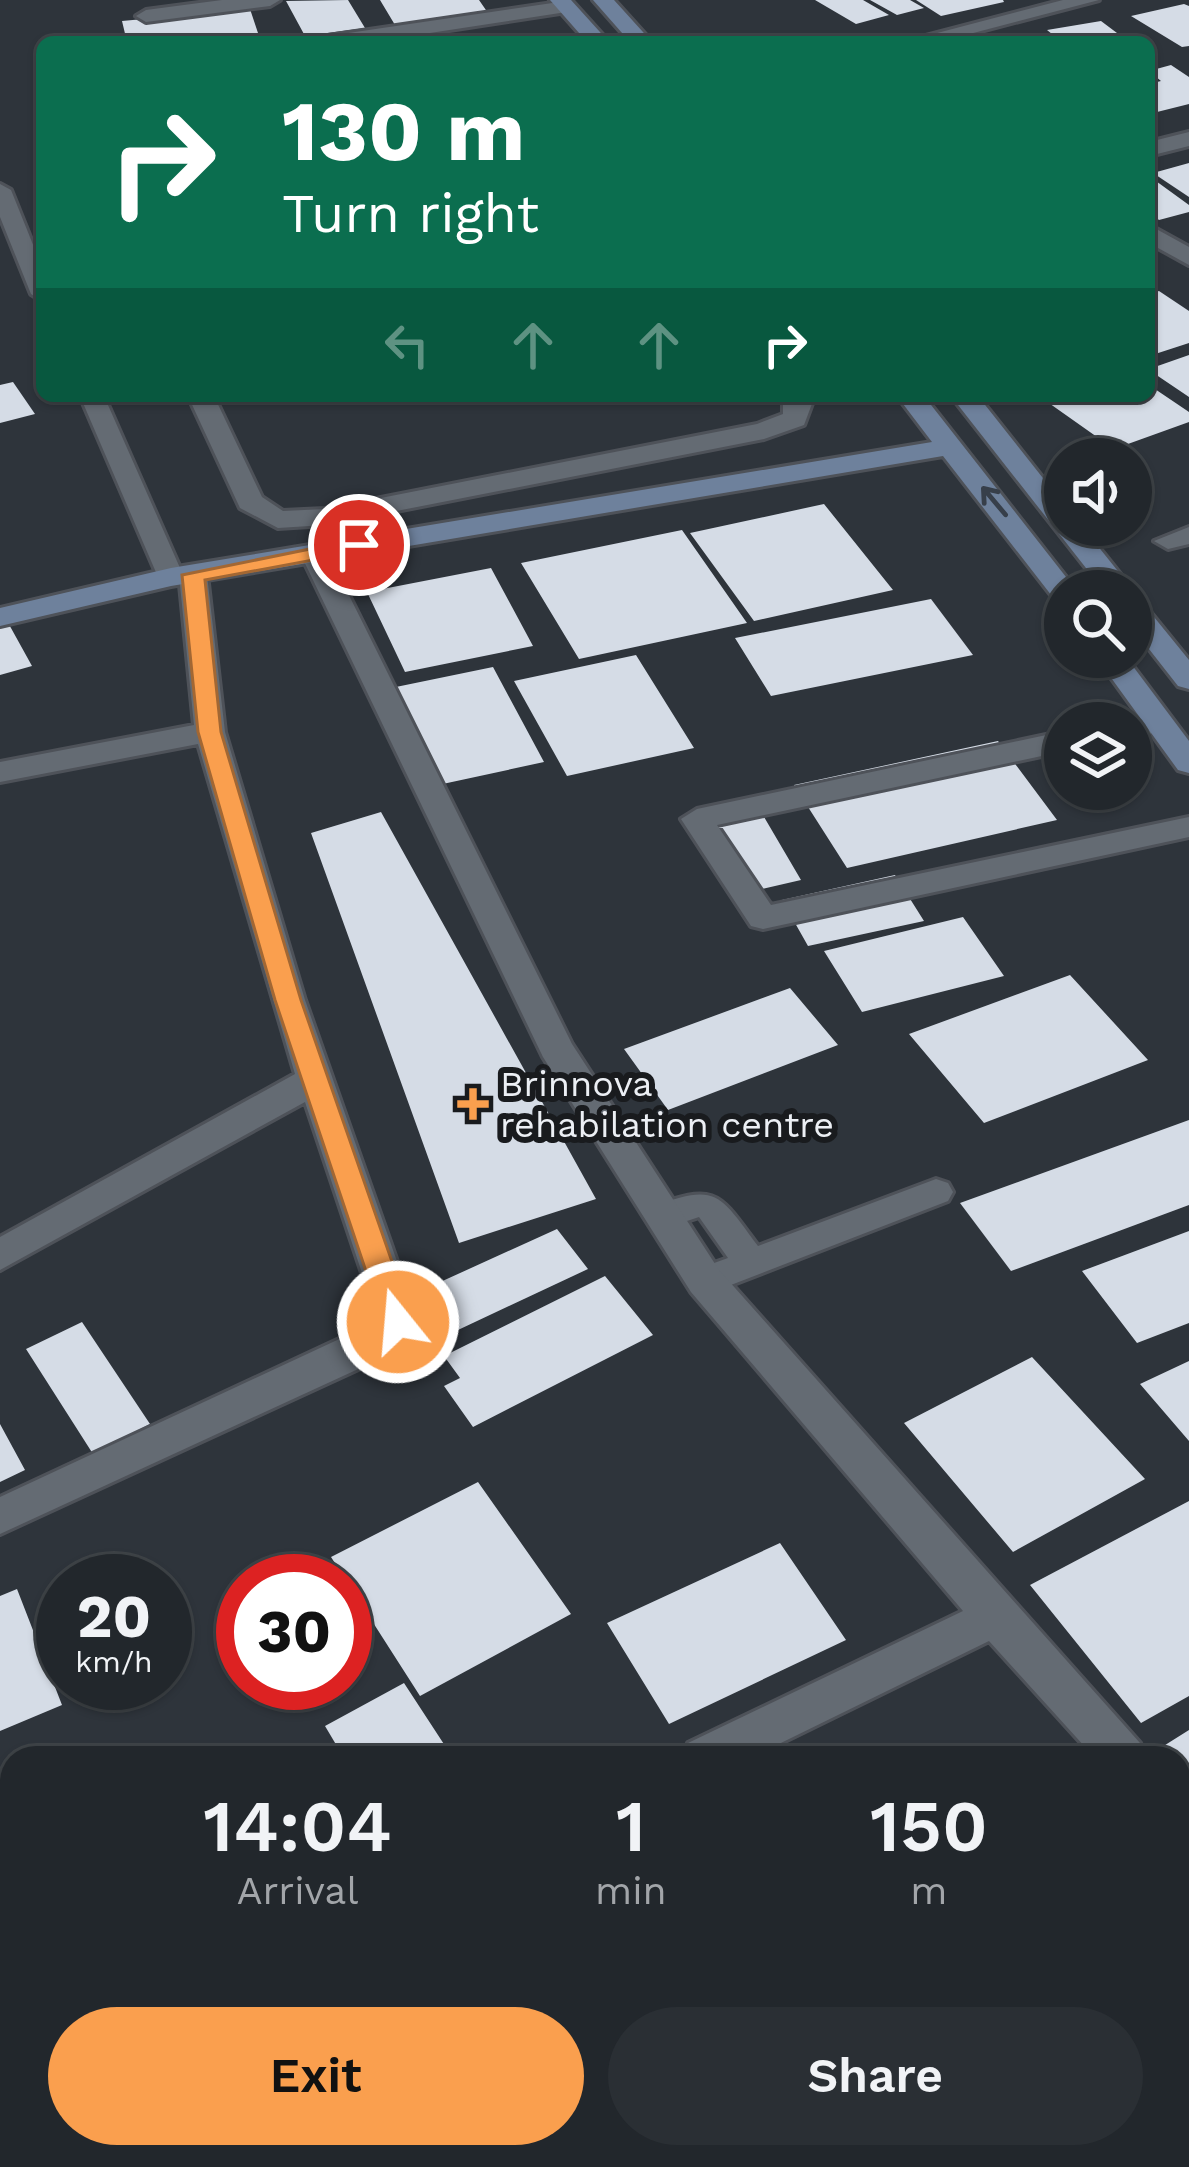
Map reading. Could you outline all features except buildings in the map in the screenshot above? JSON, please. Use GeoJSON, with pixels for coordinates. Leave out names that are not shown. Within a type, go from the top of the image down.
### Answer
{"type":"FeatureCollection","features":[{"type":"Feature","properties":{"kind":"main road"},"geometry":{"type":"LineString","coordinates":[[603,0],[636,36]]}},
{"type":"Feature","properties":{"kind":"main road"},"geometry":{"type":"LineString","coordinates":[[563,4],[592,36]]}},
{"type":"Feature","properties":{"kind":"main road"},"geometry":{"type":"LineString","coordinates":[[915,402],[1046,570]]}},
{"type":"Feature","properties":{"kind":"main road"},"geometry":{"type":"LineString","coordinates":[[969,402],[1044,498]]}},
{"type":"Feature","properties":{"kind":"main road"},"geometry":{"type":"LineString","coordinates":[[0,616],[182,576],[949,447]]}},
{"type":"Feature","properties":{"kind":"main road"},"geometry":{"type":"LineString","coordinates":[[1082,546],[1101,570]]}},
{"type":"Feature","properties":{"kind":"main road"},"geometry":{"type":"LineString","coordinates":[[1152,633],[1189,680]]}},
{"type":"Feature","properties":{"kind":"main road"},"geometry":{"type":"LineString","coordinates":[[1152,730],[1189,763]]}},
{"type":"Feature","properties":{"kind":"street"},"geometry":{"type":"LineString","coordinates":[[146,16],[270,0]]}},
{"type":"Feature","properties":{"kind":"street"},"geometry":{"type":"LineString","coordinates":[[938,36],[1089,0]]}},
{"type":"Feature","properties":{"kind":"street"},"geometry":{"type":"LineString","coordinates":[[365,36],[563,4]]}},
{"type":"Feature","properties":{"kind":"street"},"geometry":{"type":"LineString","coordinates":[[1155,148],[1189,140]]}},
{"type":"Feature","properties":{"kind":"street"},"geometry":{"type":"LineString","coordinates":[[1155,236],[1189,258]]}},
{"type":"Feature","properties":{"kind":"street"},"geometry":{"type":"LineString","coordinates":[[204,402],[250,502],[278,520],[325,517],[764,430],[794,419],[800,402]]}},
{"type":"Feature","properties":{"kind":"street"},"geometry":{"type":"LineString","coordinates":[[314,553],[556,1048],[705,1280],[995,1617],[1113,1746]]}},
{"type":"Feature","properties":{"kind":"street"},"geometry":{"type":"LineString","coordinates":[[0,1516],[391,1335],[398,1322],[316,1079],[210,732],[182,576]]}},
{"type":"Feature","properties":{"kind":"street"},"geometry":{"type":"LineString","coordinates":[[0,772],[210,732]]}},
{"type":"Feature","properties":{"kind":"street"},"geometry":{"type":"LineString","coordinates":[[1044,746],[697,819],[763,918],[1189,826]]}},
{"type":"Feature","properties":{"kind":"street"},"geometry":{"type":"LineString","coordinates":[[0,1255],[316,1079]]}},
{"type":"Feature","properties":{"kind":"street"},"geometry":{"type":"LineString","coordinates":[[729,1746],[995,1617]]}},
{"type":"Feature","properties":{"kind":"lane"},"geometry":{"type":"LineString","coordinates":[[0,190],[36,279]]}},
{"type":"Feature","properties":{"kind":"lane"},"geometry":{"type":"LineString","coordinates":[[95,402],[182,576]]}},
{"type":"Feature","properties":{"kind":"lane"},"geometry":{"type":"LineString","coordinates":[[705,1280],[936,1192]]}},
{"type":"Feature","properties":{"kind":"lane"},"geometry":{"type":"LineString","coordinates":[[663,1216],[697,1204],[710,1206],[749,1261]]}},
{"type":"Feature","properties":{"kind":"place","name":"Brinnova rehabilation centre"},"geometry":{"type":"Point","coordinates":[473,1104]}},
{"type":"Feature","properties":{"kind":"route"},"geometry":{"type":"LineString","coordinates":[[359,545],[193,575],[210,732],[288,1000],[398,1322]]}}]}
